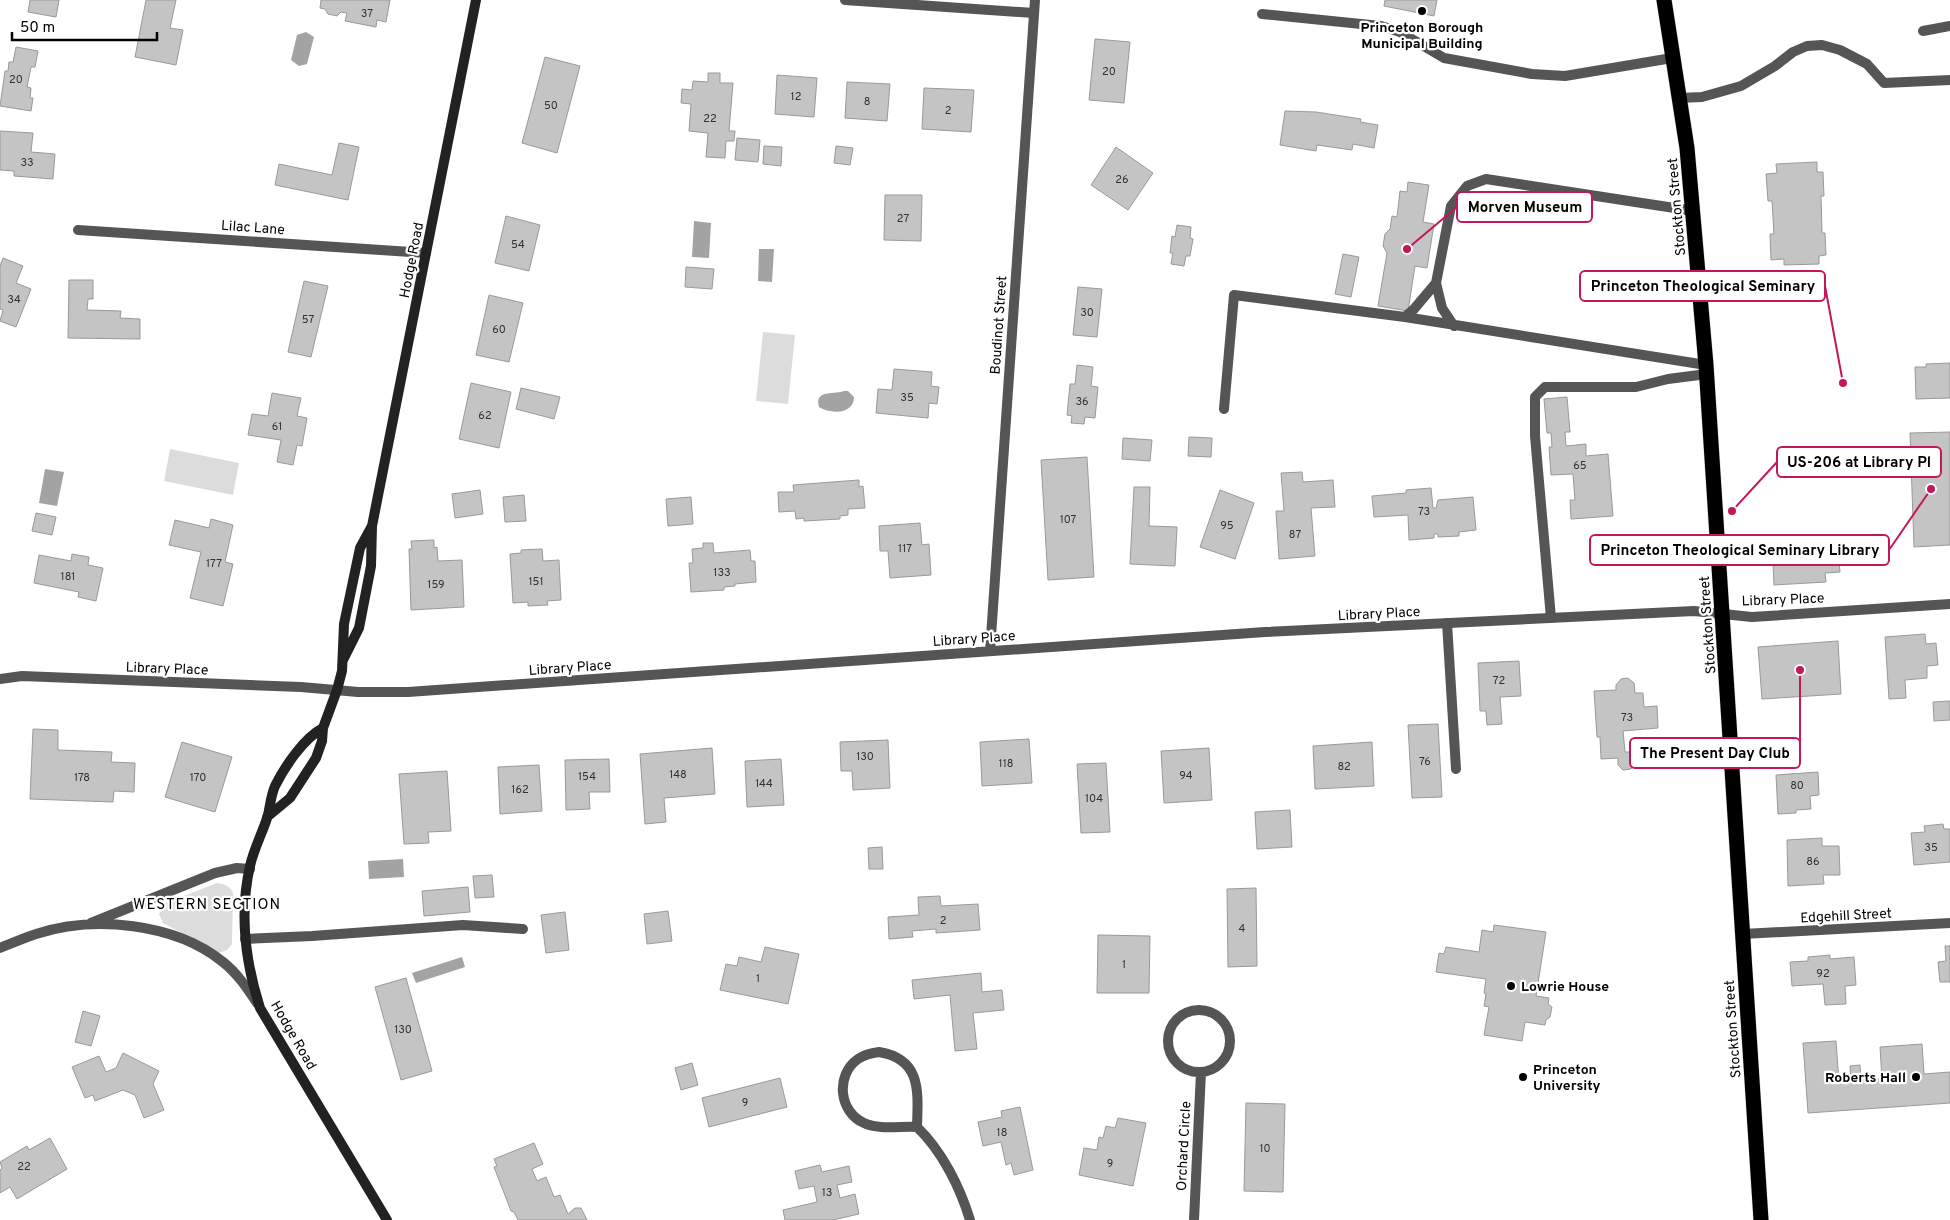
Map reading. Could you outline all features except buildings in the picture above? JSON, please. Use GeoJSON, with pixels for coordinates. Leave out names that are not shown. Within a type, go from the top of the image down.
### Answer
{"type":"FeatureCollection","features":[{"type":"Feature","properties":{"kind":"highway","name":"Stockton Street"},"geometry":{"type":"LineString","coordinates":[[1664,0],[1687,148],[1694,211],[1723,613],[1761,1220]]}},
{"type":"Feature","properties":{"kind":"street","name":"Hodge Road"},"geometry":{"type":"LineString","coordinates":[[343,661],[358,628],[371,566],[372,526],[476,0]]}},
{"type":"Feature","properties":{"kind":"street"},"geometry":{"type":"LineString","coordinates":[[845,0],[1034,13]]}},
{"type":"Feature","properties":{"kind":"street","name":"Boudinot Street"},"geometry":{"type":"LineString","coordinates":[[990,651],[1035,0]]}},
{"type":"Feature","properties":{"kind":"street"},"geometry":{"type":"LineString","coordinates":[[1262,14],[1381,26],[1400,32],[1444,58],[1532,74],[1565,76],[1672,58]]}},
{"type":"Feature","properties":{"kind":"street"},"geometry":{"type":"LineString","coordinates":[[1923,31],[1950,26]]}},
{"type":"Feature","properties":{"kind":"street"},"geometry":{"type":"LineString","coordinates":[[1678,98],[1702,97],[1741,86],[1775,66],[1793,52],[1807,46],[1822,45],[1840,50],[1867,64],[1884,83],[1950,80]]}},
{"type":"Feature","properties":{"kind":"street"},"geometry":{"type":"LineString","coordinates":[[1454,326],[1442,308],[1436,283],[1450,206],[1467,186],[1486,179],[1694,211]]}},
{"type":"Feature","properties":{"kind":"street","name":"Lilac Lane"},"geometry":{"type":"LineString","coordinates":[[78,230],[426,253]]}},
{"type":"Feature","properties":{"kind":"street"},"geometry":{"type":"LineString","coordinates":[[1405,317],[1436,283]]}},
{"type":"Feature","properties":{"kind":"street"},"geometry":{"type":"LineString","coordinates":[[1224,409],[1234,295],[1405,317],[1706,370]]}},
{"type":"Feature","properties":{"kind":"street"},"geometry":{"type":"LineString","coordinates":[[1551,618],[1536,436],[1535,398],[1545,387],[1636,387],[1706,370]]}},
{"type":"Feature","properties":{"kind":"street","name":"Hodge Road"},"geometry":{"type":"LineString","coordinates":[[267,817],[290,798],[316,758],[322,741],[323,728],[337,690],[343,661],[344,624],[360,548],[372,526]]}},
{"type":"Feature","properties":{"kind":"street","name":"Library Place"},"geometry":{"type":"LineString","coordinates":[[0,679],[22,676],[408,692],[1265,632],[1694,610],[1752,617],[1950,604]]}},
{"type":"Feature","properties":{"kind":"street"},"geometry":{"type":"LineString","coordinates":[[1447,623],[1456,769]]}},
{"type":"Feature","properties":{"kind":"street","name":"Hodge Road"},"geometry":{"type":"LineString","coordinates":[[323,728],[312,734],[301,746],[275,786],[250,869],[244,902],[244,939],[250,976],[260,1008],[387,1220]]}},
{"type":"Feature","properties":{"kind":"street"},"geometry":{"type":"LineString","coordinates":[[84,926],[214,873],[236,868],[250,869]]}},
{"type":"Feature","properties":{"kind":"street","name":"Edgehill Street"},"geometry":{"type":"LineString","coordinates":[[1743,934],[1950,923]]}},
{"type":"Feature","properties":{"kind":"street"},"geometry":{"type":"LineString","coordinates":[[0,948],[37,934],[84,926],[109,925],[145,928],[177,936],[200,946],[224,962],[242,980],[260,1008]]}},
{"type":"Feature","properties":{"kind":"street"},"geometry":{"type":"LineString","coordinates":[[244,939],[464,925],[523,929]]}},
{"type":"Feature","properties":{"kind":"street"},"geometry":{"type":"LineString","coordinates":[[1196,1009],[1206,1010],[1223,1020],[1231,1038],[1226,1058],[1211,1070],[1201,1072],[1190,1071],[1180,1067],[1168,1049],[1167,1038],[1170,1027],[1176,1019],[1186,1012],[1196,1009]]}},
{"type":"Feature","properties":{"kind":"street"},"geometry":{"type":"LineString","coordinates":[[917,1127],[916,1080],[911,1069],[897,1057],[879,1052],[867,1054],[856,1060],[848,1069],[842,1088],[845,1104],[852,1115],[862,1122],[873,1126],[917,1127],[930,1140],[954,1180],[970,1220]]}},
{"type":"Feature","properties":{"kind":"street","name":"Orchard Circle"},"geometry":{"type":"LineString","coordinates":[[1194,1220],[1201,1072]]}},
{"type":"Feature","properties":{"kind":"shaded area"},"geometry":{"type":"Polygon","coordinates":[[[306,32],[314,37],[307,64],[299,66],[291,60],[297,35],[306,32]]]}},
{"type":"Feature","properties":{"kind":"shaded area"},"geometry":{"type":"Polygon","coordinates":[[[694,221],[711,223],[709,258],[692,257],[694,221]]]}},
{"type":"Feature","properties":{"kind":"shaded area"},"geometry":{"type":"Polygon","coordinates":[[[759,249],[774,249],[772,282],[758,281],[759,249]]]}},
{"type":"Feature","properties":{"kind":"shaded area"},"geometry":{"type":"Polygon","coordinates":[[[763,332],[795,335],[788,404],[756,401],[763,332]]]}},
{"type":"Feature","properties":{"kind":"shaded area"},"geometry":{"type":"Polygon","coordinates":[[[848,391],[854,397],[853,403],[846,410],[835,412],[819,407],[819,397],[822,395],[848,391]]]}},
{"type":"Feature","properties":{"kind":"shaded area"},"geometry":{"type":"Polygon","coordinates":[[[170,449],[239,463],[233,495],[164,481],[170,449]]]}},
{"type":"Feature","properties":{"kind":"shaded area"},"geometry":{"type":"Polygon","coordinates":[[[45,469],[64,472],[57,506],[39,503],[45,469]]]}},
{"type":"Feature","properties":{"kind":"shaded area"},"geometry":{"type":"Polygon","coordinates":[[[403,859],[404,877],[369,879],[368,861],[403,859]]]}},
{"type":"Feature","properties":{"kind":"shaded area"},"geometry":{"type":"Polygon","coordinates":[[[217,883],[227,886],[233,893],[232,944],[227,950],[219,953],[163,923],[159,914],[166,903],[217,883]]]}},
{"type":"Feature","properties":{"kind":"shaded area"},"geometry":{"type":"Polygon","coordinates":[[[462,957],[465,967],[416,983],[412,973],[462,957]]]}},
{"type":"Feature","properties":{"kind":"place","name":"Princeton Borough Municipal Building"},"geometry":{"type":"Point","coordinates":[1422,11]}},
{"type":"Feature","properties":{"kind":"place","name":"Morven Museum"},"geometry":{"type":"Point","coordinates":[1407,249]}},
{"type":"Feature","properties":{"kind":"place","name":"Princeton Theological Seminary"},"geometry":{"type":"Point","coordinates":[1843,383]}},
{"type":"Feature","properties":{"kind":"place","name":"Princeton Theological Seminary Library"},"geometry":{"type":"Point","coordinates":[1931,489]}},
{"type":"Feature","properties":{"kind":"place","name":"US-206 at Library Pl"},"geometry":{"type":"Point","coordinates":[1732,511]}},
{"type":"Feature","properties":{"kind":"place","name":"The Present Day Club"},"geometry":{"type":"Point","coordinates":[1800,670]}},
{"type":"Feature","properties":{"kind":"place","name":"Lowrie House"},"geometry":{"type":"Point","coordinates":[1511,986]}},
{"type":"Feature","properties":{"kind":"place","name":"Princeton University"},"geometry":{"type":"Point","coordinates":[1523,1077]}},
{"type":"Feature","properties":{"kind":"place","name":"Roberts Hall"},"geometry":{"type":"Point","coordinates":[1916,1077]}},
{"type":"Feature","properties":{"kind":"district","name":"WESTERN SECTION"},"geometry":{"type":"Point","coordinates":[207,904]}}]}
